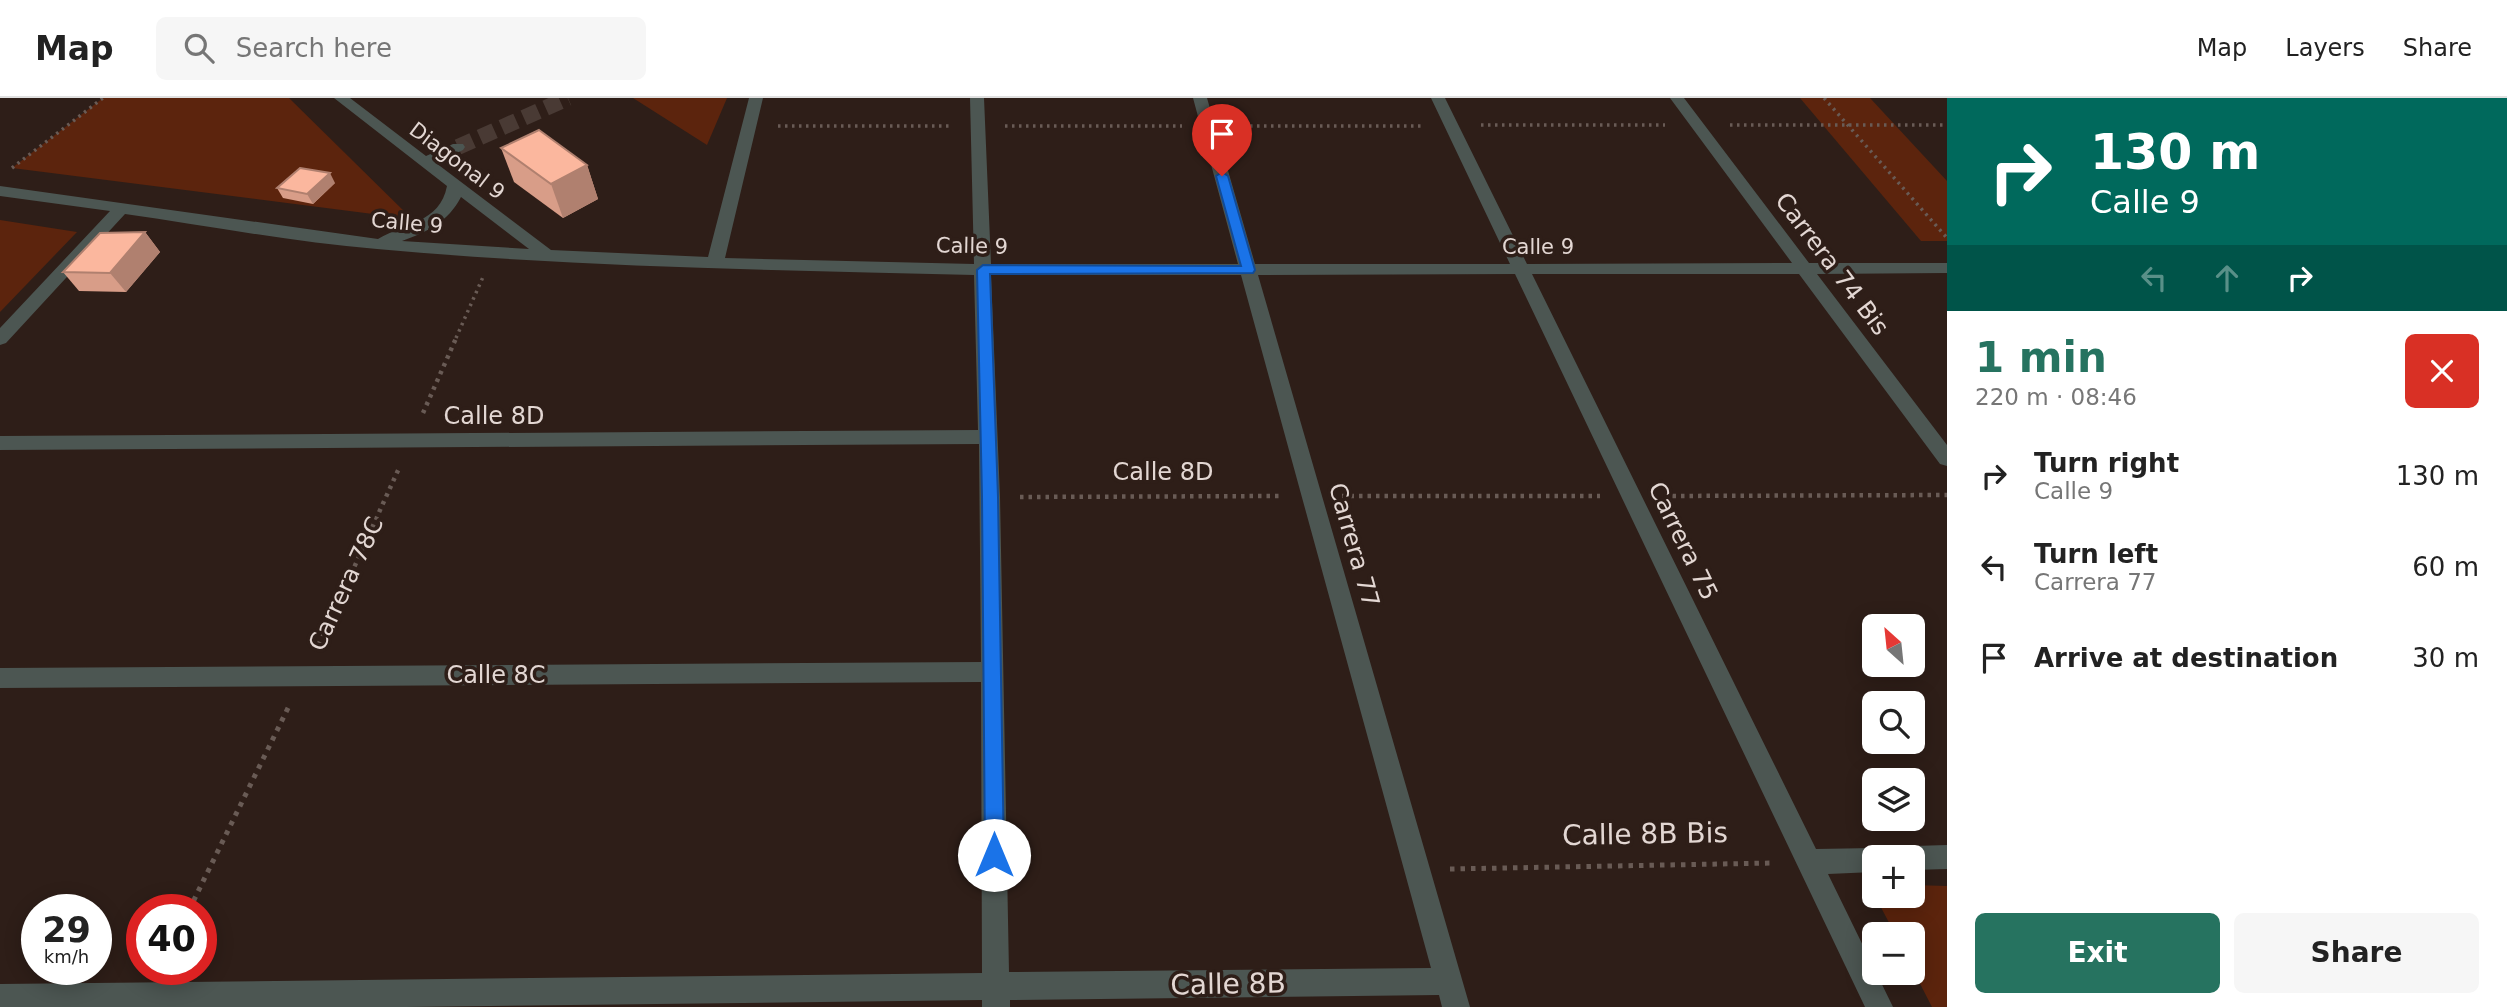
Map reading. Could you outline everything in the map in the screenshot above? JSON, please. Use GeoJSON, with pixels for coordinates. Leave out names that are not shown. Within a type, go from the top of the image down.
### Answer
{"type":"FeatureCollection","features":[{"type":"Feature","properties":{"kind":"street","name":"Diagonal 9"},"geometry":{"type":"LineString","coordinates":[[341,98],[548,256]]}},
{"type":"Feature","properties":{"kind":"street"},"geometry":{"type":"LineString","coordinates":[[715,263],[756,98]]}},
{"type":"Feature","properties":{"kind":"street"},"geometry":{"type":"LineString","coordinates":[[977,98],[993,672],[995,996]]}},
{"type":"Feature","properties":{"kind":"street","name":"Carrera 77"},"geometry":{"type":"LineString","coordinates":[[1200,98],[1452,994]]}},
{"type":"Feature","properties":{"kind":"street","name":"Carrera 75"},"geometry":{"type":"LineString","coordinates":[[1438,98],[1879,1007]]}},
{"type":"Feature","properties":{"kind":"street","name":"Carrera 74 Bis"},"geometry":{"type":"LineString","coordinates":[[1677,98],[1947,459]]}},
{"type":"Feature","properties":{"kind":"street"},"geometry":{"type":"LineString","coordinates":[[411,152],[443,138]]}},
{"type":"Feature","properties":{"kind":"street"},"geometry":{"type":"LineString","coordinates":[[425,162],[458,147]]}},
{"type":"Feature","properties":{"kind":"street"},"geometry":{"type":"LineString","coordinates":[[374,244],[408,233],[439,216],[454,195],[455,185]]}},
{"type":"Feature","properties":{"kind":"street","name":"Calle 9"},"geometry":{"type":"LineString","coordinates":[[0,191],[374,244],[493,253],[715,263],[983,270],[1947,268]]}},
{"type":"Feature","properties":{"kind":"street"},"geometry":{"type":"LineString","coordinates":[[0,339],[121,209]]}},
{"type":"Feature","properties":{"kind":"street","name":"Calle 8D"},"geometry":{"type":"LineString","coordinates":[[0,443],[988,437]]}},
{"type":"Feature","properties":{"kind":"street","name":"Calle 8C"},"geometry":{"type":"LineString","coordinates":[[0,678],[993,672]]}},
{"type":"Feature","properties":{"kind":"street"},"geometry":{"type":"LineString","coordinates":[[1925,858],[1947,857]]}},
{"type":"Feature","properties":{"kind":"street"},"geometry":{"type":"LineString","coordinates":[[1809,862],[1862,860]]}},
{"type":"Feature","properties":{"kind":"street","name":"Calle 8B"},"geometry":{"type":"LineString","coordinates":[[13,1001],[1452,994]]}},
{"type":"Feature","properties":{"kind":"path"},"geometry":{"type":"LineString","coordinates":[[6,172],[103,98]]}},
{"type":"Feature","properties":{"kind":"path"},"geometry":{"type":"LineString","coordinates":[[1824,98],[1947,238]]}},
{"type":"Feature","properties":{"kind":"path"},"geometry":{"type":"LineString","coordinates":[[749,127],[1947,125]]}},
{"type":"Feature","properties":{"kind":"path","name":"Carrera 78C"},"geometry":{"type":"LineString","coordinates":[[197,894],[304,676],[493,253]]}},
{"type":"Feature","properties":{"kind":"path","name":"Calle 8D"},"geometry":{"type":"LineString","coordinates":[[1014,497],[1312,496]]}},
{"type":"Feature","properties":{"kind":"path","name":"Calle 8B Bis"},"geometry":{"type":"LineString","coordinates":[[1418,870],[1809,862]]}},
{"type":"Feature","properties":{"kind":"shaded area"},"geometry":{"type":"Polygon","coordinates":[[[103,98],[289,98],[412,219],[12,168],[103,98]]]}},
{"type":"Feature","properties":{"kind":"shaded area"},"geometry":{"type":"Polygon","coordinates":[[[633,98],[727,98],[707,145],[633,98]]]}},
{"type":"Feature","properties":{"kind":"shaded area"},"geometry":{"type":"Polygon","coordinates":[[[1800,98],[1870,98],[1947,181],[1947,241],[1921,241],[1800,98]]]}},
{"type":"Feature","properties":{"kind":"shaded area"},"geometry":{"type":"Polygon","coordinates":[[[0,220],[77,232],[0,312],[0,220]]]}},
{"type":"Feature","properties":{"kind":"shaded area"},"geometry":{"type":"Polygon","coordinates":[[[1925,885],[1947,886],[1947,1007],[1932,1007],[1921,985],[1925,985],[1925,922],[1889,922],[1881,908],[1925,908],[1925,885]]]}},
{"type":"Feature","properties":{"kind":"building"},"geometry":{"type":"Polygon","coordinates":[[[539,130],[587,165],[551,184],[501,148],[539,130]]]}},
{"type":"Feature","properties":{"kind":"building"},"geometry":{"type":"Polygon","coordinates":[[[300,168],[330,173],[307,194],[277,188],[300,168]]]}},
{"type":"Feature","properties":{"kind":"building"},"geometry":{"type":"Polygon","coordinates":[[[145,232],[110,273],[63,272],[100,233],[145,232]]]}},
{"type":"Feature","properties":{"kind":"tunnel"},"geometry":{"type":"LineString","coordinates":[[458,147],[568,98]]}},
{"type":"Feature","properties":{"kind":"route"},"geometry":{"type":"LineString","coordinates":[[994,855],[990,497],[983,270],[1249,270],[1222,176]]}}]}
